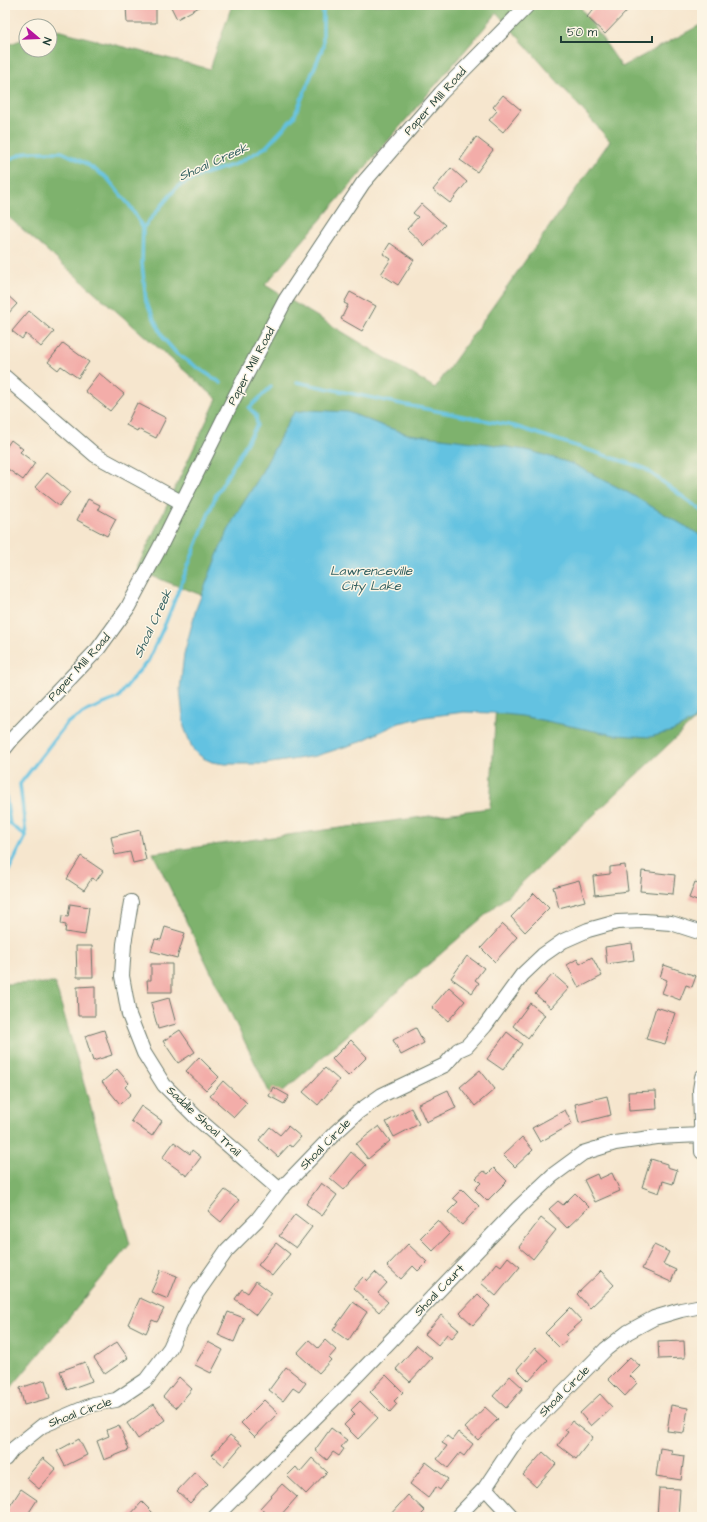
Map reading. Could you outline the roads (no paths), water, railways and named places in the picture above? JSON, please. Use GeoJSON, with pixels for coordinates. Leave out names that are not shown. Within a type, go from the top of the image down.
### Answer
{"type":"FeatureCollection","features":[{"type":"Feature","properties":{"kind":"street","name":"Paper Mill Road"},"geometry":{"type":"LineString","coordinates":[[5,748],[12,738],[98,650],[123,615],[160,547],[181,502],[286,299],[363,183],[441,92],[528,5]]}},
{"type":"Feature","properties":{"kind":"street"},"geometry":{"type":"LineString","coordinates":[[5,377],[95,456],[181,502]]}},
{"type":"Feature","properties":{"kind":"street","name":"Saddle Shoal Trail"},"geometry":{"type":"LineString","coordinates":[[131,902],[124,944],[122,976],[129,1016],[144,1053],[164,1085],[198,1119],[280,1190]]}},
{"type":"Feature","properties":{"kind":"street","name":"Shoal Circle"},"geometry":{"type":"LineString","coordinates":[[5,1459],[12,1450],[42,1426],[94,1404],[116,1400],[146,1380],[170,1348],[197,1293],[227,1250],[257,1220],[280,1190],[335,1133],[358,1112],[382,1095],[445,1065],[458,1050],[467,1046],[485,1026],[522,975],[543,955],[562,941],[588,930],[617,922],[644,921],[671,923],[702,933]]}},
{"type":"Feature","properties":{"kind":"street"},"geometry":{"type":"LineString","coordinates":[[702,1077],[700,1090],[702,1152]]}},
{"type":"Feature","properties":{"kind":"street","name":"Shoal Court"},"geometry":{"type":"LineString","coordinates":[[215,1517],[347,1386],[518,1208],[553,1175],[583,1152],[615,1143],[657,1137],[701,1135]]}},
{"type":"Feature","properties":{"kind":"street","name":"Shoal Circle"},"geometry":{"type":"LineString","coordinates":[[457,1517],[485,1488],[519,1437],[606,1349],[628,1332],[654,1318],[681,1310],[702,1306]]}},
{"type":"Feature","properties":{"kind":"street"},"geometry":{"type":"LineString","coordinates":[[485,1488],[512,1517]]}},
{"type":"Feature","properties":{"kind":"water","name":"Lawrenceville City Lake"},"geometry":{"type":"Polygon","coordinates":[[[309,410],[348,412],[408,434],[490,444],[531,451],[573,464],[625,491],[702,536],[702,710],[692,721],[673,731],[650,737],[614,735],[522,716],[464,712],[425,717],[399,723],[357,743],[316,756],[265,764],[225,764],[212,762],[203,758],[193,750],[184,727],[180,689],[184,654],[196,609],[218,553],[234,518],[257,481],[291,417],[295,412],[309,410]]]}},
{"type":"Feature","properties":{"kind":"waterway","name":"Shoal Creek"},"geometry":{"type":"LineString","coordinates":[[221,383],[177,354],[164,339],[146,302],[142,263],[143,228],[177,187],[204,174],[236,164],[266,147],[294,117],[323,47],[323,5]]}},
{"type":"Feature","properties":{"kind":"waterway"},"geometry":{"type":"LineString","coordinates":[[5,161],[27,152],[62,152],[85,163],[107,178],[130,206],[143,228]]}},
{"type":"Feature","properties":{"kind":"waterway"},"geometry":{"type":"LineString","coordinates":[[297,382],[514,426],[644,468],[702,511]]}},
{"type":"Feature","properties":{"kind":"waterway","name":"Shoal Creek"},"geometry":{"type":"LineString","coordinates":[[5,878],[26,836],[20,784],[67,723],[89,710],[118,698],[148,661],[166,622],[216,495],[257,425],[256,415],[249,408],[271,387]]}},
{"type":"Feature","properties":{"kind":"waterway"},"geometry":{"type":"LineString","coordinates":[[5,790],[10,824],[26,836]]}}]}
